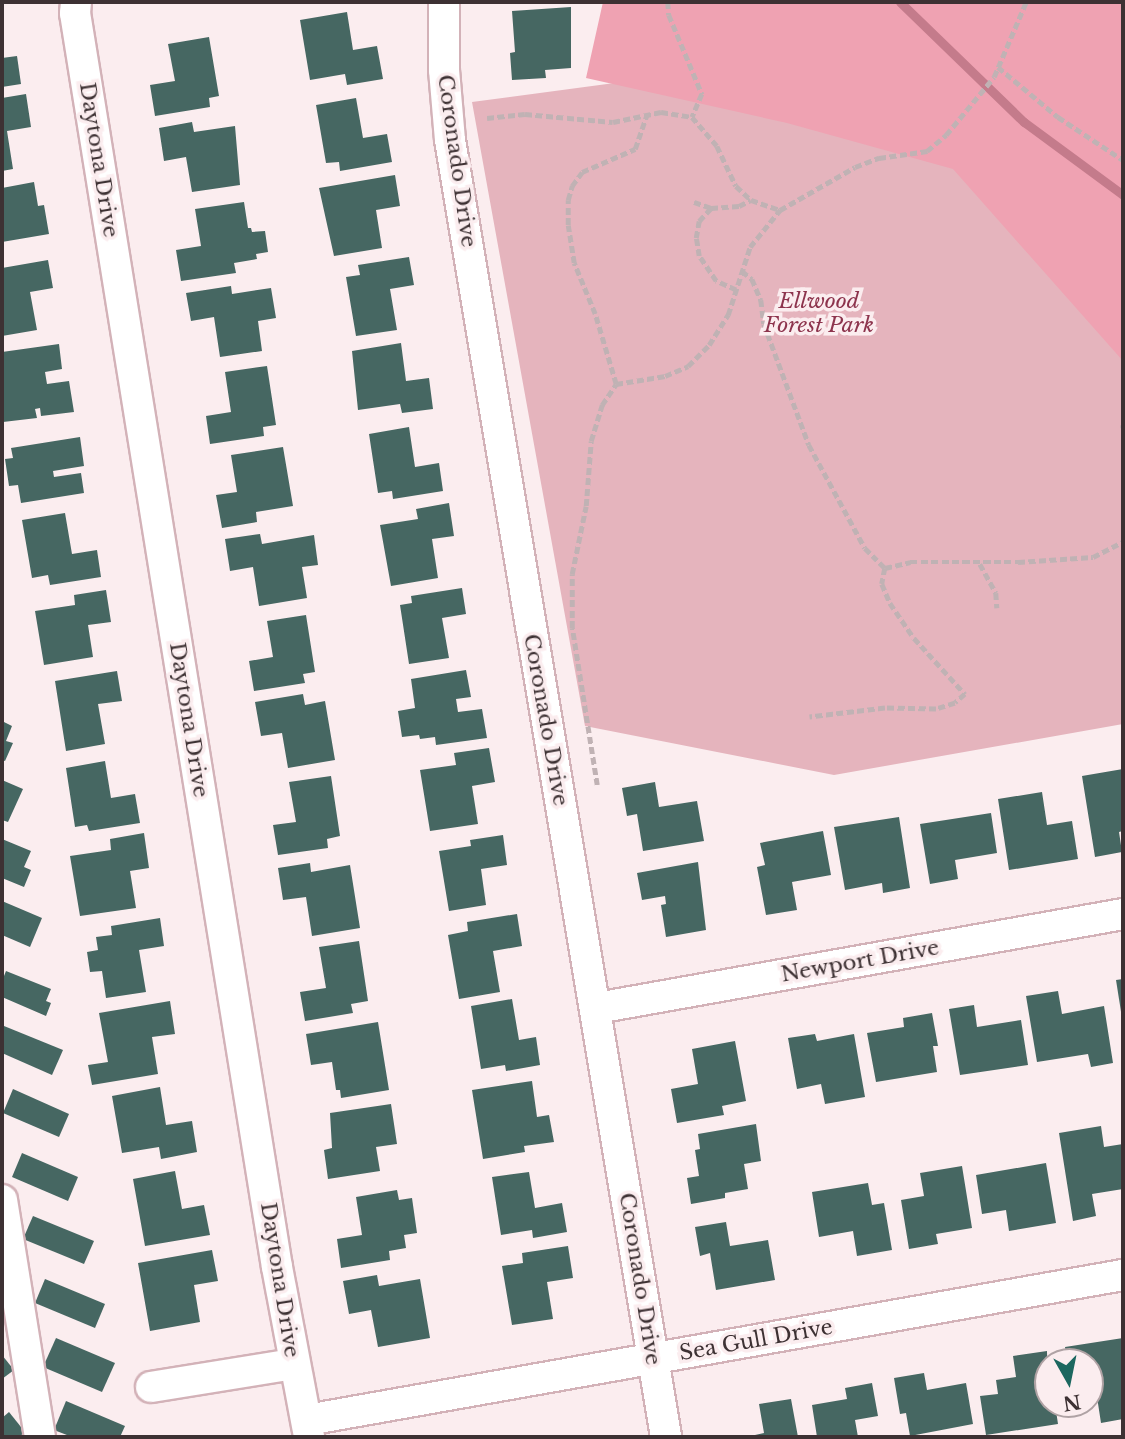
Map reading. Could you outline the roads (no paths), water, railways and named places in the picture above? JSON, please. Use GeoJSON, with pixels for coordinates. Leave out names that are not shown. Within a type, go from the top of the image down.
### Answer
{"type":"FeatureCollection","features":[{"type":"Feature","properties":{"kind":"street","name":"Daytona Drive"},"geometry":{"type":"LineString","coordinates":[[76,2],[75,13],[293,1364],[308,1429]]}},
{"type":"Feature","properties":{"kind":"street","name":"Coronado Drive"},"geometry":{"type":"LineString","coordinates":[[444,2],[444,70],[450,140],[597,1008],[666,1437]]}},
{"type":"Feature","properties":{"kind":"street","name":"Newport Drive"},"geometry":{"type":"LineString","coordinates":[[597,1008],[1123,914]]}},
{"type":"Feature","properties":{"kind":"street"},"geometry":{"type":"LineString","coordinates":[[2,1200],[40,1437]]}},
{"type":"Feature","properties":{"kind":"street","name":"Sea Gull Drive"},"geometry":{"type":"LineString","coordinates":[[308,1429],[653,1359],[1123,1275]]}},
{"type":"Feature","properties":{"kind":"street"},"geometry":{"type":"LineString","coordinates":[[151,1387],[293,1364]]}},
{"type":"Feature","properties":{"kind":"waterway"},"geometry":{"type":"LineString","coordinates":[[900,2],[1024,122],[1123,195]]}},
{"type":"Feature","properties":{"kind":"park label","name":"Ellwood Forest Park"},"geometry":{"type":"Point","coordinates":[819,313]}}]}
